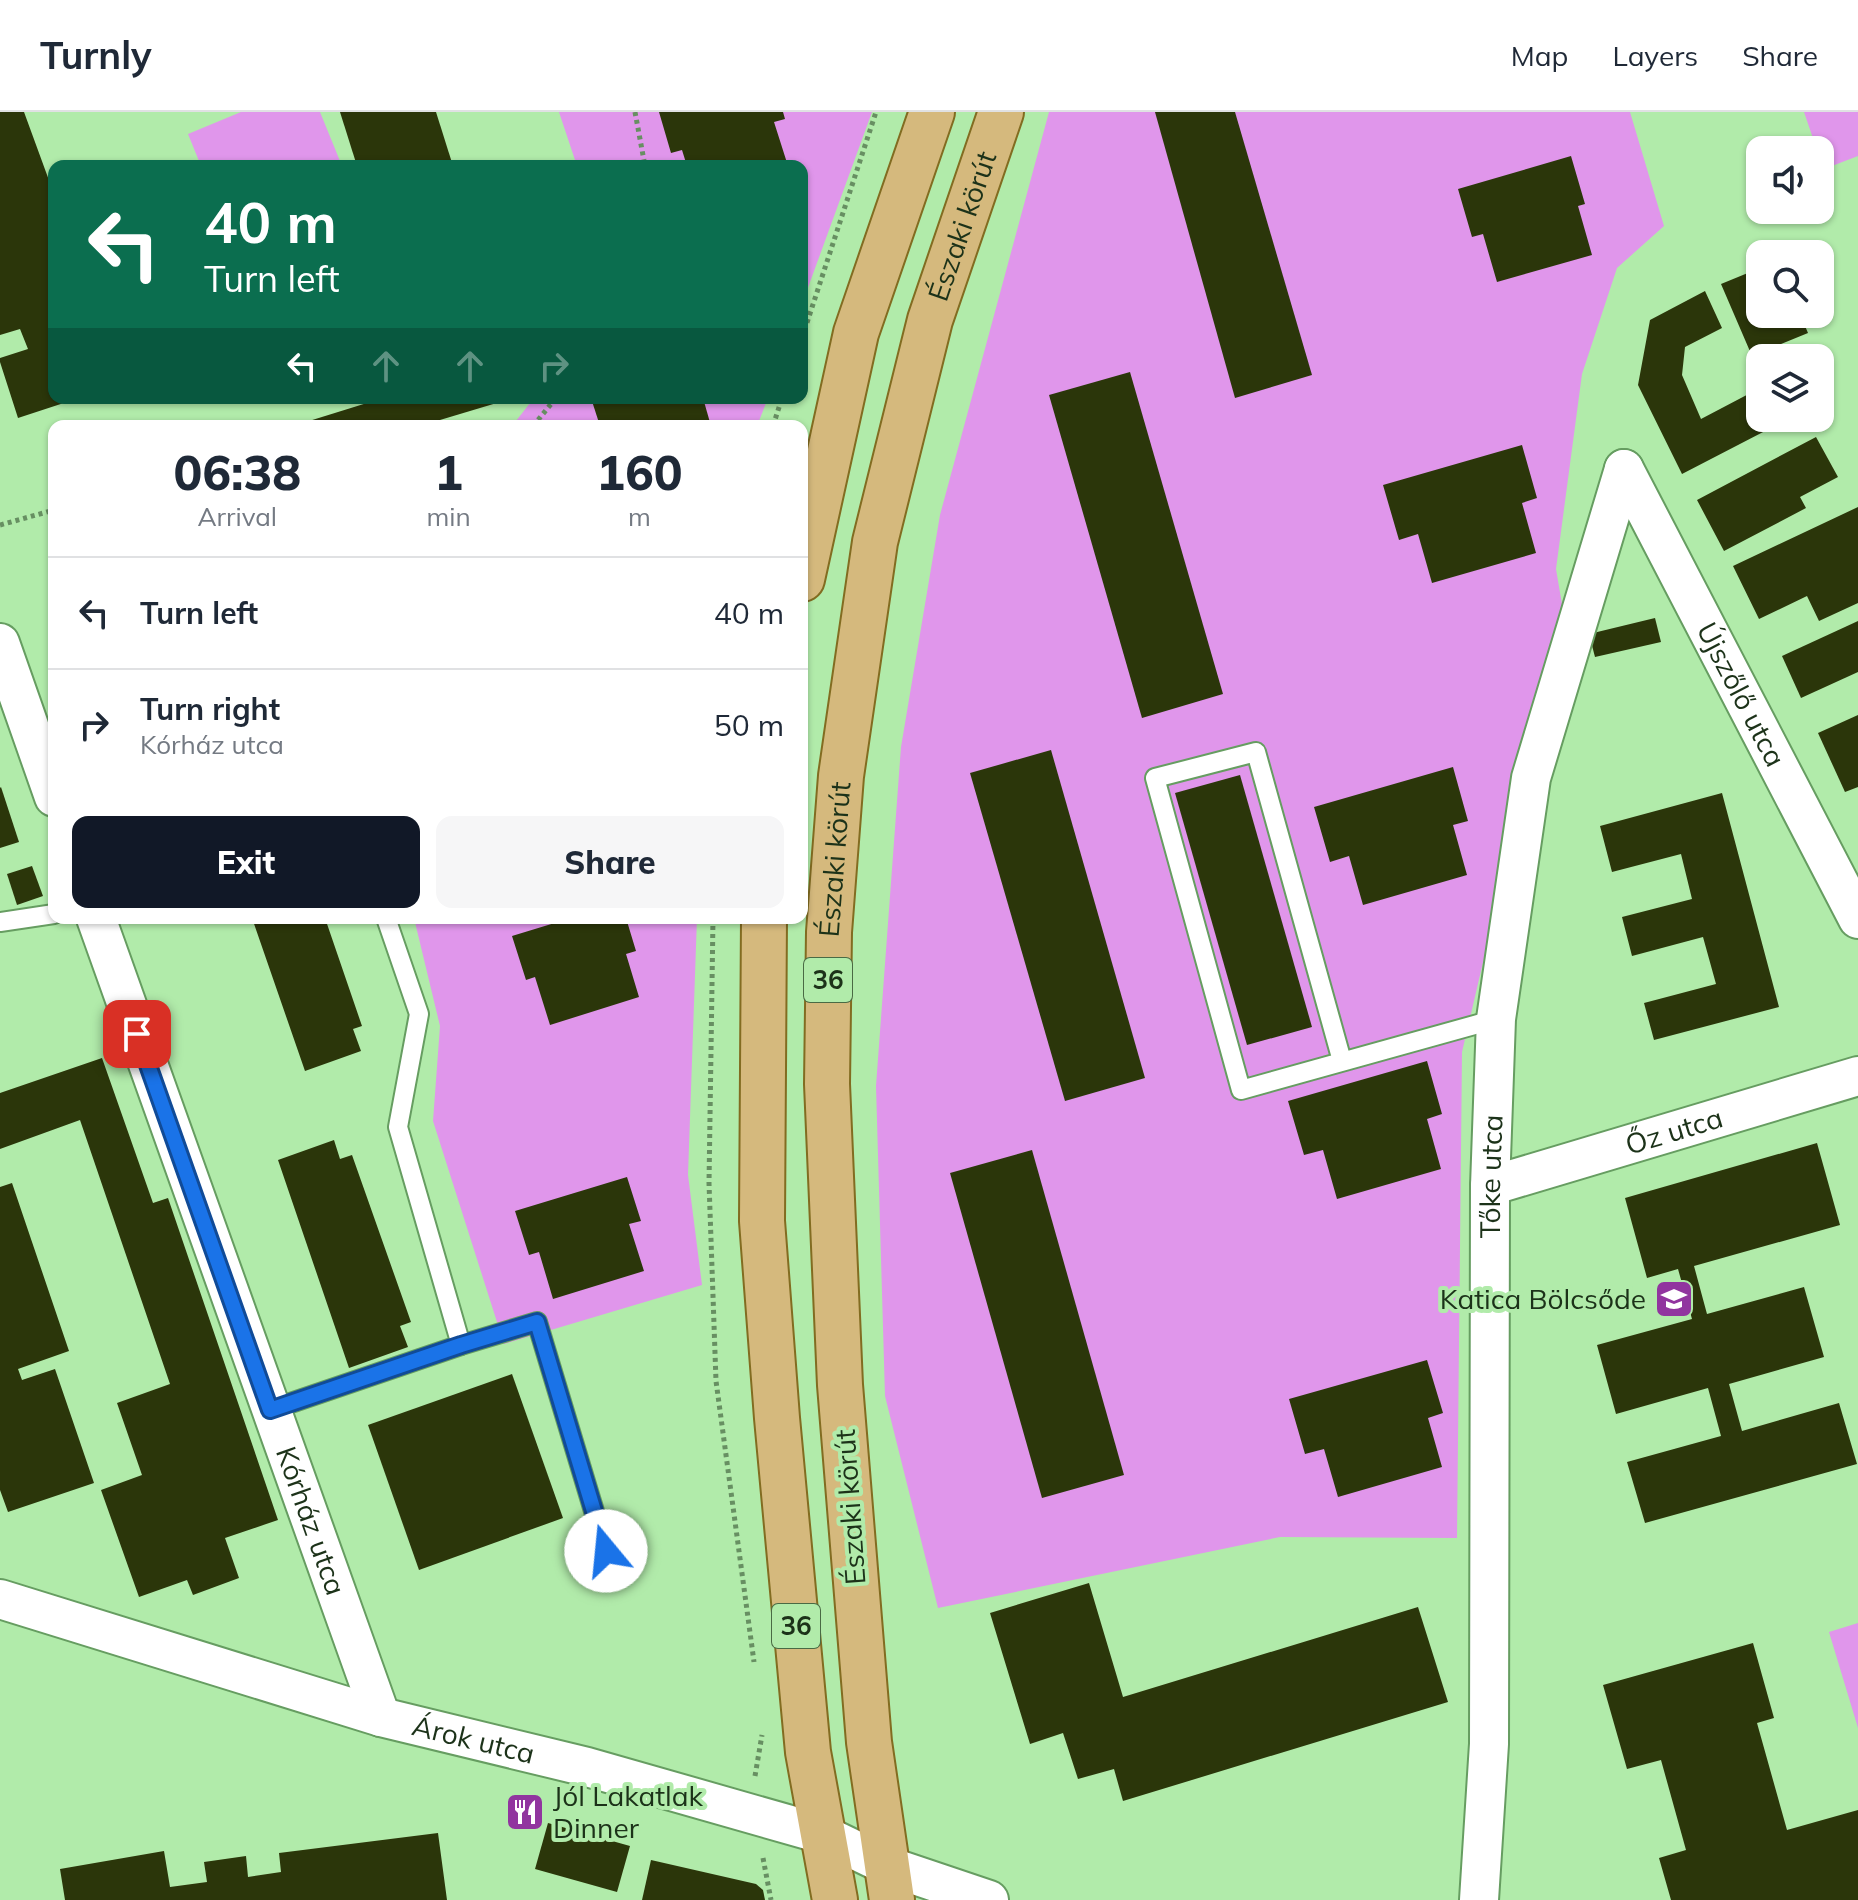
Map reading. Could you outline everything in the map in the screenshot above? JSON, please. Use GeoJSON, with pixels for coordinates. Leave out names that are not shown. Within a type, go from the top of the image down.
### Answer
{"type":"FeatureCollection","features":[{"type":"Feature","properties":{"kind":"main road"},"geometry":{"type":"LineString","coordinates":[[808,545],[856,333],[932,112]]}},
{"type":"Feature","properties":{"kind":"main road","name":"Északi körút"},"geometry":{"type":"LineString","coordinates":[[890,1883],[869,1742],[840,1385],[827,1084],[829,932],[841,776],[875,542],[930,320],[1001,112]]}},
{"type":"Feature","properties":{"kind":"main road","name":"36"},"geometry":{"type":"LineString","coordinates":[[764,924],[762,1221],[805,1716],[835,1900]]}},
{"type":"Feature","properties":{"kind":"street","name":"Újszőlő utca"},"geometry":{"type":"LineString","coordinates":[[1624,469],[1858,919]]}},
{"type":"Feature","properties":{"kind":"street","name":"Tőke utca"},"geometry":{"type":"LineString","coordinates":[[1479,1900],[1489,1744],[1490,1186],[1496,1019],[1531,778],[1624,469]]}},
{"type":"Feature","properties":{"kind":"street"},"geometry":{"type":"LineString","coordinates":[[0,643],[48,780]]}},
{"type":"Feature","properties":{"kind":"street","name":"Kórház utca"},"geometry":{"type":"LineString","coordinates":[[98,924],[381,1717]]}},
{"type":"Feature","properties":{"kind":"street","name":"Őz utca"},"geometry":{"type":"LineString","coordinates":[[1490,1186],[1858,1076]]}},
{"type":"Feature","properties":{"kind":"street","name":"Árok utca"},"geometry":{"type":"LineString","coordinates":[[0,1599],[381,1717],[587,1767],[822,1834],[890,1883],[989,1900]]}},
{"type":"Feature","properties":{"kind":"lane"},"geometry":{"type":"LineString","coordinates":[[1342,1061],[1256,752],[1155,778],[1241,1090],[1496,1019]]}},
{"type":"Feature","properties":{"kind":"lane"},"geometry":{"type":"LineString","coordinates":[[0,922],[48,915]]}},
{"type":"Feature","properties":{"kind":"lane"},"geometry":{"type":"LineString","coordinates":[[388,924],[419,1014],[398,1127],[461,1345]]}},
{"type":"Feature","properties":{"kind":"lane"},"geometry":{"type":"LineString","coordinates":[[270,1410],[537,1322],[606,1551]]}},
{"type":"Feature","properties":{"kind":"path"},"geometry":{"type":"LineString","coordinates":[[635,112],[644,160]]}},
{"type":"Feature","properties":{"kind":"path"},"geometry":{"type":"LineString","coordinates":[[808,320],[876,112]]}},
{"type":"Feature","properties":{"kind":"path"},"geometry":{"type":"LineString","coordinates":[[538,420],[551,404]]}},
{"type":"Feature","properties":{"kind":"path"},"geometry":{"type":"LineString","coordinates":[[0,525],[48,512]]}},
{"type":"Feature","properties":{"kind":"path"},"geometry":{"type":"LineString","coordinates":[[713,924],[709,1183],[716,1381],[755,1668]]}},
{"type":"Feature","properties":{"kind":"path"},"geometry":{"type":"LineString","coordinates":[[757,1757],[764,1728]]}},
{"type":"Feature","properties":{"kind":"shaded area"},"geometry":{"type":"Polygon","coordinates":[[[241,112],[320,112],[340,160],[199,160],[188,134],[241,112]]]}},
{"type":"Feature","properties":{"kind":"shaded area"},"geometry":{"type":"Polygon","coordinates":[[[559,112],[872,112],[808,288],[808,160],[575,160],[559,112]]]}},
{"type":"Feature","properties":{"kind":"shaded area"},"geometry":{"type":"Polygon","coordinates":[[[1049,112],[1630,112],[1664,226],[1617,268],[1582,374],[1556,569],[1564,616],[1462,1052],[1457,1538],[1280,1537],[938,1608],[885,1396],[876,1086],[901,747],[940,515],[1049,112]]]}},
{"type":"Feature","properties":{"kind":"shaded area"},"geometry":{"type":"Polygon","coordinates":[[[1804,112],[1858,112],[1858,156],[1834,165],[1834,136],[1812,136],[1804,112]]]}},
{"type":"Feature","properties":{"kind":"shaded area"},"geometry":{"type":"Polygon","coordinates":[[[529,404],[766,404],[759,420],[517,420],[529,404]]]}},
{"type":"Feature","properties":{"kind":"shaded area"},"geometry":{"type":"Polygon","coordinates":[[[415,924],[697,924],[688,1175],[702,1285],[504,1344],[433,1121],[440,1026],[415,924]]]}},
{"type":"Feature","properties":{"kind":"shaded area"},"geometry":{"type":"Polygon","coordinates":[[[1858,1623],[1858,1728],[1829,1632],[1858,1623]]]}},
{"type":"Feature","properties":{"kind":"building"},"geometry":{"type":"Polygon","coordinates":[[[0,112],[24,112],[48,178],[48,404],[61,404],[18,418],[0,358],[28,349],[20,329],[0,335],[0,112]]]}},
{"type":"Feature","properties":{"kind":"building"},"geometry":{"type":"Polygon","coordinates":[[[340,112],[436,112],[451,160],[355,160],[340,112]]]}},
{"type":"Feature","properties":{"kind":"building"},"geometry":{"type":"Polygon","coordinates":[[[659,112],[783,112],[785,119],[774,122],[786,160],[685,160],[682,150],[671,153],[659,112]]]}},
{"type":"Feature","properties":{"kind":"building"},"geometry":{"type":"Polygon","coordinates":[[[1155,112],[1235,112],[1312,375],[1235,398],[1155,112]]]}},
{"type":"Feature","properties":{"kind":"building"},"geometry":{"type":"Polygon","coordinates":[[[1571,156],[1585,204],[1578,206],[1592,255],[1497,282],[1483,234],[1472,237],[1458,189],[1571,156]]]}},
{"type":"Feature","properties":{"kind":"building"},"geometry":{"type":"Polygon","coordinates":[[[1746,274],[1746,328],[1806,328],[1808,333],[1781,344],[1747,344],[1721,284],[1746,274]]]}},
{"type":"Feature","properties":{"kind":"building"},"geometry":{"type":"Polygon","coordinates":[[[1705,291],[1722,328],[1685,347],[1682,375],[1701,419],[1746,395],[1746,432],[1763,432],[1682,474],[1638,385],[1650,320],[1705,291]]]}},
{"type":"Feature","properties":{"kind":"building"},"geometry":{"type":"Polygon","coordinates":[[[1130,372],[1223,694],[1142,718],[1049,395],[1130,372]]]}},
{"type":"Feature","properties":{"kind":"building"},"geometry":{"type":"Polygon","coordinates":[[[364,404],[493,404],[440,420],[312,420],[364,404]]]}},
{"type":"Feature","properties":{"kind":"building"},"geometry":{"type":"Polygon","coordinates":[[[593,404],[705,404],[709,420],[598,420],[593,404]]]}},
{"type":"Feature","properties":{"kind":"building"},"geometry":{"type":"Polygon","coordinates":[[[1816,437],[1838,477],[1800,497],[1806,508],[1724,551],[1697,500],[1816,437]]]}},
{"type":"Feature","properties":{"kind":"building"},"geometry":{"type":"Polygon","coordinates":[[[1522,445],[1537,498],[1522,503],[1536,553],[1432,583],[1418,534],[1399,540],[1383,485],[1522,445]]]}},
{"type":"Feature","properties":{"kind":"building"},"geometry":{"type":"Polygon","coordinates":[[[1858,507],[1858,603],[1819,621],[1807,596],[1759,619],[1733,566],[1858,507]]]}},
{"type":"Feature","properties":{"kind":"building"},"geometry":{"type":"Polygon","coordinates":[[[1655,618],[1661,642],[1595,657],[1589,634],[1655,618]]]}},
{"type":"Feature","properties":{"kind":"building"},"geometry":{"type":"Polygon","coordinates":[[[1858,621],[1858,672],[1801,698],[1782,656],[1858,621]]]}},
{"type":"Feature","properties":{"kind":"building"},"geometry":{"type":"Polygon","coordinates":[[[1858,715],[1858,787],[1845,792],[1818,733],[1858,715]]]}},
{"type":"Feature","properties":{"kind":"building"},"geometry":{"type":"Polygon","coordinates":[[[1051,750],[1145,1078],[1065,1101],[970,773],[1051,750]]]}},
{"type":"Feature","properties":{"kind":"building"},"geometry":{"type":"Polygon","coordinates":[[[1453,767],[1468,821],[1453,825],[1467,875],[1363,905],[1349,856],[1330,862],[1314,807],[1453,767]]]}},
{"type":"Feature","properties":{"kind":"building"},"geometry":{"type":"Polygon","coordinates":[[[1240,775],[1312,1027],[1247,1045],[1175,793],[1240,775]]]}},
{"type":"Feature","properties":{"kind":"building"},"geometry":{"type":"Polygon","coordinates":[[[0,788],[19,842],[0,848],[0,788]]]}},
{"type":"Feature","properties":{"kind":"building"},"geometry":{"type":"Polygon","coordinates":[[[1722,793],[1779,1007],[1654,1040],[1644,1003],[1716,984],[1703,937],[1632,956],[1622,917],[1692,899],[1681,854],[1612,872],[1600,826],[1722,793]]]}},
{"type":"Feature","properties":{"kind":"building"},"geometry":{"type":"Polygon","coordinates":[[[32,866],[43,896],[17,905],[7,874],[32,866]]]}},
{"type":"Feature","properties":{"kind":"building"},"geometry":{"type":"Polygon","coordinates":[[[254,924],[327,924],[362,1026],[353,1029],[361,1051],[305,1071],[254,924]]]}},
{"type":"Feature","properties":{"kind":"building"},"geometry":{"type":"Polygon","coordinates":[[[551,924],[628,924],[636,951],[626,954],[639,997],[550,1025],[535,977],[526,980],[512,936],[551,924]]]}},
{"type":"Feature","properties":{"kind":"building"},"geometry":{"type":"Polygon","coordinates":[[[102,1058],[153,1203],[168,1198],[278,1520],[225,1538],[239,1578],[193,1595],[187,1580],[139,1597],[101,1490],[142,1475],[117,1403],[170,1384],[80,1120],[0,1149],[0,1093],[102,1058]]]}},
{"type":"Feature","properties":{"kind":"building"},"geometry":{"type":"Polygon","coordinates":[[[1427,1061],[1442,1114],[1427,1119],[1441,1169],[1337,1199],[1323,1150],[1304,1155],[1288,1101],[1427,1061]]]}},
{"type":"Feature","properties":{"kind":"building"},"geometry":{"type":"Polygon","coordinates":[[[334,1140],[340,1159],[352,1155],[411,1322],[400,1326],[408,1347],[349,1368],[278,1160],[334,1140]]]}},
{"type":"Feature","properties":{"kind":"building"},"geometry":{"type":"Polygon","coordinates":[[[1817,1143],[1840,1225],[1694,1266],[1707,1314],[1804,1287],[1824,1357],[1729,1384],[1742,1431],[1839,1403],[1857,1464],[1645,1523],[1627,1462],[1721,1436],[1708,1388],[1616,1414],[1597,1345],[1692,1319],[1678,1269],[1647,1278],[1625,1198],[1817,1143]]]}},
{"type":"Feature","properties":{"kind":"building"},"geometry":{"type":"Polygon","coordinates":[[[1032,1150],[1124,1475],[1042,1498],[950,1173],[1032,1150]]]}},
{"type":"Feature","properties":{"kind":"building"},"geometry":{"type":"Polygon","coordinates":[[[627,1177],[641,1221],[629,1224],[644,1271],[553,1299],[539,1252],[529,1255],[515,1211],[627,1177]]]}},
{"type":"Feature","properties":{"kind":"building"},"geometry":{"type":"Polygon","coordinates":[[[12,1183],[69,1351],[18,1369],[22,1380],[55,1369],[94,1483],[8,1512],[0,1490],[0,1187],[12,1183]]]}},
{"type":"Feature","properties":{"kind":"building"},"geometry":{"type":"Polygon","coordinates":[[[1427,1360],[1443,1413],[1428,1418],[1442,1467],[1338,1497],[1324,1449],[1305,1454],[1289,1399],[1427,1360]]]}},
{"type":"Feature","properties":{"kind":"building"},"geometry":{"type":"Polygon","coordinates":[[[512,1374],[563,1518],[419,1570],[368,1425],[512,1374]]]}},
{"type":"Feature","properties":{"kind":"building"},"geometry":{"type":"Polygon","coordinates":[[[1089,1583],[1123,1697],[1418,1607],[1448,1702],[1123,1801],[1114,1769],[1078,1779],[1063,1733],[1030,1744],[990,1613],[1089,1583]]]}},
{"type":"Feature","properties":{"kind":"building"},"geometry":{"type":"Polygon","coordinates":[[[1753,1643],[1774,1718],[1757,1723],[1787,1830],[1858,1810],[1858,1900],[1671,1900],[1659,1858],[1686,1850],[1661,1760],[1627,1769],[1603,1685],[1753,1643]]]}},
{"type":"Feature","properties":{"kind":"building"},"geometry":{"type":"Polygon","coordinates":[[[548,1823],[630,1846],[617,1892],[535,1869],[548,1823]]]}},
{"type":"Feature","properties":{"kind":"building"},"geometry":{"type":"Polygon","coordinates":[[[438,1833],[447,1900],[65,1900],[60,1869],[164,1851],[170,1887],[207,1882],[204,1862],[246,1856],[248,1877],[281,1872],[279,1853],[438,1833]]]}},
{"type":"Feature","properties":{"kind":"building"},"geometry":{"type":"Polygon","coordinates":[[[651,1860],[756,1884],[763,1890],[765,1900],[642,1900],[651,1860]]]}},
{"type":"Feature","properties":{"kind":"place","name":"Katica Bölcsőde"},"geometry":{"type":"Point","coordinates":[1674,1299]}},
{"type":"Feature","properties":{"kind":"place","name":"Jól Lakatlak Dinner"},"geometry":{"type":"Point","coordinates":[525,1812]}},
{"type":"Feature","properties":{"kind":"route"},"geometry":{"type":"LineString","coordinates":[[137,1034],[270,1410],[537,1322],[606,1551]]}}]}
